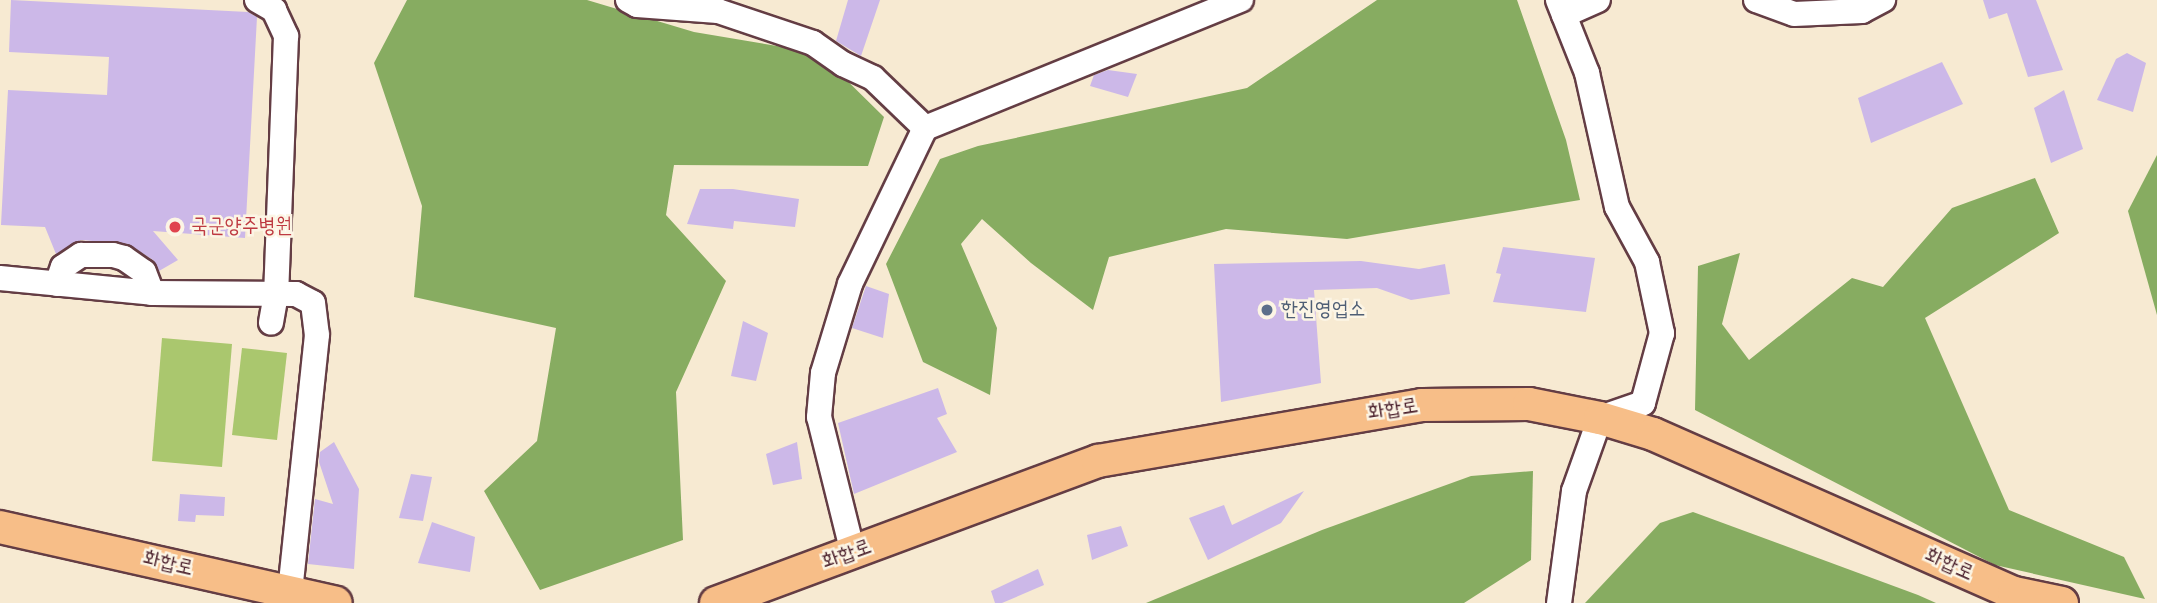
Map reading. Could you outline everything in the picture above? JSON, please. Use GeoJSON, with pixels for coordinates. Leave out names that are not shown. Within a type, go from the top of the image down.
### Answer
{"type":"FeatureCollection","features":[{"type":"Feature","properties":{"kind":"main road","name":"화합로"},"geometry":{"type":"LineString","coordinates":[[716,603],[1098,461],[1422,405],[1529,404],[1600,418],[1653,434],[2014,593],[2062,603]]}},
{"type":"Feature","properties":{"kind":"main road","name":"화합로"},"geometry":{"type":"LineString","coordinates":[[0,527],[336,603]]}},
{"type":"Feature","properties":{"kind":"street"},"geometry":{"type":"LineString","coordinates":[[257,0],[274,10],[286,36],[276,294],[271,323]]}},
{"type":"Feature","properties":{"kind":"street"},"geometry":{"type":"LineString","coordinates":[[628,0],[637,5],[718,10],[813,43],[843,64],[873,78],[925,128]]}},
{"type":"Feature","properties":{"kind":"street"},"geometry":{"type":"LineString","coordinates":[[853,552],[819,416],[823,373],[850,284],[925,128],[1241,0]]}},
{"type":"Feature","properties":{"kind":"street"},"geometry":{"type":"LineString","coordinates":[[1559,603],[1574,491],[1600,418],[1643,403],[1662,333],[1647,262],[1617,207],[1587,73],[1561,8],[1598,0]]}},
{"type":"Feature","properties":{"kind":"street"},"geometry":{"type":"LineString","coordinates":[[1756,0],[1794,14],[1862,11],[1884,0]]}},
{"type":"Feature","properties":{"kind":"street"},"geometry":{"type":"LineString","coordinates":[[57,284],[63,267],[81,255],[113,255],[124,258],[144,272],[152,293]]}},
{"type":"Feature","properties":{"kind":"street"},"geometry":{"type":"LineString","coordinates":[[0,278],[152,293],[296,294],[309,299],[316,308],[317,321],[290,592]]}},
{"type":"Feature","properties":{"kind":"green space"},"geometry":{"type":"Polygon","coordinates":[[[407,0],[587,0],[694,32],[819,53],[884,117],[868,166],[674,165],[666,215],[726,281],[676,392],[683,540],[540,590],[484,491],[537,441],[556,328],[414,297],[422,206],[374,63],[407,0]]]}},
{"type":"Feature","properties":{"kind":"green space"},"geometry":{"type":"Polygon","coordinates":[[[1377,0],[1517,0],[1566,140],[1580,200],[1347,239],[1226,229],[1109,257],[1093,310],[1031,263],[982,219],[961,244],[997,328],[990,395],[923,362],[886,264],[940,159],[978,146],[1247,88],[1377,0]]]}},
{"type":"Feature","properties":{"kind":"green space"},"geometry":{"type":"Polygon","coordinates":[[[2157,155],[2157,315],[2128,211],[2157,155]]]}},
{"type":"Feature","properties":{"kind":"green space"},"geometry":{"type":"Polygon","coordinates":[[[2035,178],[2059,233],[1925,318],[2009,510],[2124,557],[2145,599],[1995,565],[1695,410],[1698,266],[1740,253],[1722,324],[1749,360],[1852,278],[1883,287],[1952,208],[2035,178]]]}},
{"type":"Feature","properties":{"kind":"green space"},"geometry":{"type":"Polygon","coordinates":[[[162,338],[232,344],[222,467],[152,461],[162,338]]]}},
{"type":"Feature","properties":{"kind":"green space"},"geometry":{"type":"Polygon","coordinates":[[[242,348],[287,353],[277,440],[232,435],[242,348]]]}},
{"type":"Feature","properties":{"kind":"green space"},"geometry":{"type":"Polygon","coordinates":[[[1533,471],[1531,560],[1464,603],[1146,603],[1322,530],[1471,476],[1533,471]]]}},
{"type":"Feature","properties":{"kind":"green space"},"geometry":{"type":"Polygon","coordinates":[[[1693,512],[1936,603],[1585,603],[1660,523],[1693,512]]]}},
{"type":"Feature","properties":{"kind":"building"},"geometry":{"type":"Polygon","coordinates":[[[11,0],[248,12],[257,17],[245,238],[153,231],[178,260],[159,271],[153,260],[128,244],[81,240],[56,254],[45,227],[1,225],[8,90],[107,95],[109,57],[9,52],[11,0]]]}},
{"type":"Feature","properties":{"kind":"building"},"geometry":{"type":"Polygon","coordinates":[[[848,0],[880,0],[861,56],[836,41],[848,0]]]}},
{"type":"Feature","properties":{"kind":"building"},"geometry":{"type":"Polygon","coordinates":[[[1983,0],[2036,0],[2063,70],[2028,77],[2007,13],[1989,19],[1983,0]]]}},
{"type":"Feature","properties":{"kind":"building"},"geometry":{"type":"Polygon","coordinates":[[[2127,53],[2146,63],[2133,112],[2097,100],[2116,59],[2127,53]]]}},
{"type":"Feature","properties":{"kind":"building"},"geometry":{"type":"Polygon","coordinates":[[[1942,62],[1963,104],[1871,143],[1858,98],[1942,62]]]}},
{"type":"Feature","properties":{"kind":"building"},"geometry":{"type":"Polygon","coordinates":[[[1108,70],[1137,74],[1128,97],[1090,86],[1094,75],[1108,70]]]}},
{"type":"Feature","properties":{"kind":"building"},"geometry":{"type":"Polygon","coordinates":[[[2064,90],[2083,149],[2051,163],[2034,108],[2064,90]]]}},
{"type":"Feature","properties":{"kind":"building"},"geometry":{"type":"Polygon","coordinates":[[[700,189],[733,189],[799,199],[795,227],[734,221],[733,229],[687,224],[700,189]]]}},
{"type":"Feature","properties":{"kind":"building"},"geometry":{"type":"Polygon","coordinates":[[[1503,247],[1595,258],[1586,312],[1493,302],[1501,274],[1496,273],[1503,247]]]}},
{"type":"Feature","properties":{"kind":"building"},"geometry":{"type":"Polygon","coordinates":[[[1361,261],[1419,269],[1445,264],[1450,294],[1411,300],[1377,288],[1314,290],[1321,383],[1221,402],[1214,264],[1361,261]]]}},
{"type":"Feature","properties":{"kind":"building"},"geometry":{"type":"Polygon","coordinates":[[[866,286],[889,294],[883,338],[852,328],[866,286]]]}},
{"type":"Feature","properties":{"kind":"building"},"geometry":{"type":"Polygon","coordinates":[[[743,321],[768,333],[756,381],[731,376],[743,321]]]}},
{"type":"Feature","properties":{"kind":"building"},"geometry":{"type":"Polygon","coordinates":[[[938,388],[947,414],[937,418],[957,452],[854,494],[838,423],[938,388]]]}},
{"type":"Feature","properties":{"kind":"building"},"geometry":{"type":"Polygon","coordinates":[[[334,442],[359,489],[354,569],[308,564],[315,499],[333,504],[319,462],[320,452],[334,442]]]}},
{"type":"Feature","properties":{"kind":"building"},"geometry":{"type":"Polygon","coordinates":[[[797,442],[802,479],[773,485],[766,454],[797,442]]]}},
{"type":"Feature","properties":{"kind":"building"},"geometry":{"type":"Polygon","coordinates":[[[411,474],[432,477],[423,521],[399,518],[411,474]]]}},
{"type":"Feature","properties":{"kind":"building"},"geometry":{"type":"Polygon","coordinates":[[[1304,491],[1281,523],[1208,560],[1189,518],[1224,505],[1232,525],[1304,491]]]}},
{"type":"Feature","properties":{"kind":"building"},"geometry":{"type":"Polygon","coordinates":[[[180,494],[225,497],[224,516],[196,515],[195,522],[178,521],[180,494]]]}},
{"type":"Feature","properties":{"kind":"building"},"geometry":{"type":"Polygon","coordinates":[[[432,522],[475,537],[470,572],[418,563],[432,522]]]}},
{"type":"Feature","properties":{"kind":"building"},"geometry":{"type":"Polygon","coordinates":[[[1121,526],[1128,546],[1092,560],[1087,535],[1121,526]]]}},
{"type":"Feature","properties":{"kind":"building"},"geometry":{"type":"Polygon","coordinates":[[[1038,569],[1044,585],[1002,603],[995,603],[991,591],[1038,569]]]}},
{"type":"Feature","properties":{"kind":"place","name":"국군양주병원"},"geometry":{"type":"Point","coordinates":[175,227]}},
{"type":"Feature","properties":{"kind":"place","name":"한진영업소"},"geometry":{"type":"Point","coordinates":[1267,310]}}]}
